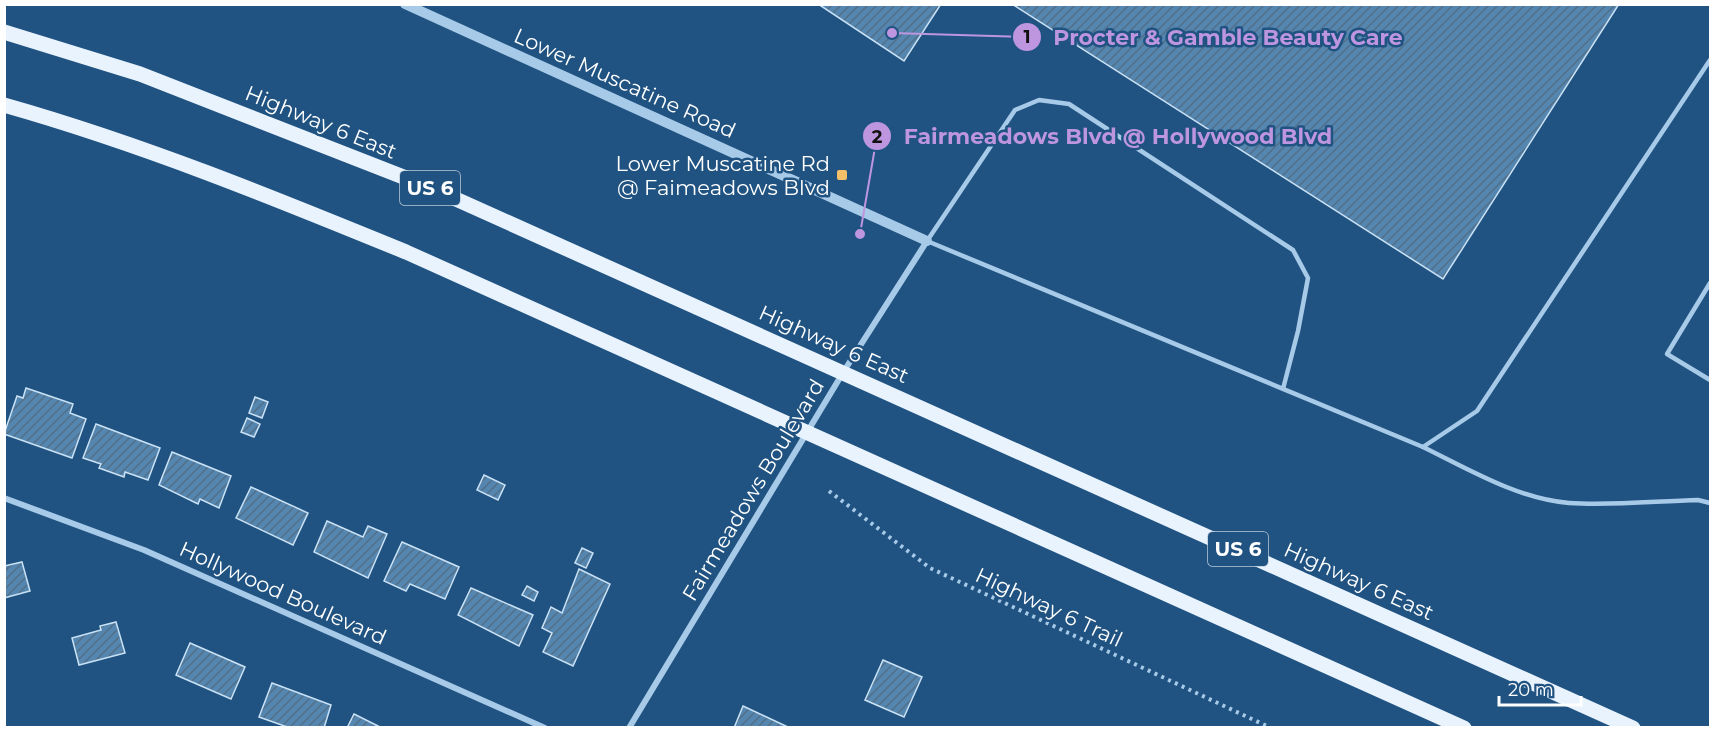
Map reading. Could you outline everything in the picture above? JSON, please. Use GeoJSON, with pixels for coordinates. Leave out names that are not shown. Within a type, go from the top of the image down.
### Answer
{"type":"FeatureCollection","features":[{"type":"Feature","properties":{"kind":"main road","name":"Highway 6 East"},"geometry":{"type":"LineString","coordinates":[[4,32],[140,74],[418,183],[844,371],[1633,728]]}},
{"type":"Feature","properties":{"kind":"main road"},"geometry":{"type":"LineString","coordinates":[[4,105],[119,140],[268,196],[406,252],[1464,728]]}},
{"type":"Feature","properties":{"kind":"street","name":"Lower Muscatine Road"},"geometry":{"type":"LineString","coordinates":[[405,4],[927,241]]}},
{"type":"Feature","properties":{"kind":"street","name":"Fairmeadows Boulevard"},"geometry":{"type":"LineString","coordinates":[[629,728],[844,371],[927,241]]}},
{"type":"Feature","properties":{"kind":"street","name":"Hollywood Boulevard"},"geometry":{"type":"LineString","coordinates":[[4,498],[144,550],[545,728]]}},
{"type":"Feature","properties":{"kind":"lane"},"geometry":{"type":"LineString","coordinates":[[1423,447],[1477,411],[1710,60]]}},
{"type":"Feature","properties":{"kind":"lane"},"geometry":{"type":"LineString","coordinates":[[1283,389],[1298,331],[1308,278],[1293,250],[1069,104],[1038,100],[1015,110],[927,241],[1283,389],[1423,447],[1486,478],[1537,496],[1569,503],[1698,500],[1710,503]]}},
{"type":"Feature","properties":{"kind":"lane"},"geometry":{"type":"LineString","coordinates":[[1710,283],[1667,354],[1710,380]]}},
{"type":"Feature","properties":{"kind":"path","name":"Highway 6 Trail"},"geometry":{"type":"LineString","coordinates":[[829,491],[930,568],[1271,728]]}},
{"type":"Feature","properties":{"kind":"building"},"geometry":{"type":"Polygon","coordinates":[[[818,4],[941,4],[904,61],[818,4]]]}},
{"type":"Feature","properties":{"kind":"building"},"geometry":{"type":"Polygon","coordinates":[[[1012,4],[1619,4],[1443,279],[1012,4]]]}},
{"type":"Feature","properties":{"kind":"building"},"geometry":{"type":"Polygon","coordinates":[[[26,388],[73,404],[70,413],[86,419],[72,458],[4,434],[17,396],[23,398],[26,388]]]}},
{"type":"Feature","properties":{"kind":"building"},"geometry":{"type":"Polygon","coordinates":[[[255,397],[268,402],[262,418],[249,413],[255,397]]]}},
{"type":"Feature","properties":{"kind":"building"},"geometry":{"type":"Polygon","coordinates":[[[247,418],[260,424],[254,437],[241,432],[247,418]]]}},
{"type":"Feature","properties":{"kind":"building"},"geometry":{"type":"Polygon","coordinates":[[[96,424],[160,448],[148,480],[125,472],[124,477],[99,468],[101,464],[83,458],[96,424]]]}},
{"type":"Feature","properties":{"kind":"building"},"geometry":{"type":"Polygon","coordinates":[[[172,452],[231,476],[219,508],[200,499],[198,504],[159,485],[172,452]]]}},
{"type":"Feature","properties":{"kind":"building"},"geometry":{"type":"Polygon","coordinates":[[[484,475],[505,485],[498,500],[477,490],[484,475]]]}},
{"type":"Feature","properties":{"kind":"building"},"geometry":{"type":"Polygon","coordinates":[[[251,487],[308,513],[293,545],[236,518],[251,487]]]}},
{"type":"Feature","properties":{"kind":"building"},"geometry":{"type":"Polygon","coordinates":[[[327,521],[363,537],[368,526],[387,534],[368,578],[314,552],[327,521]]]}},
{"type":"Feature","properties":{"kind":"building"},"geometry":{"type":"Polygon","coordinates":[[[402,542],[459,567],[445,599],[410,584],[406,591],[384,581],[402,542]]]}},
{"type":"Feature","properties":{"kind":"building"},"geometry":{"type":"Polygon","coordinates":[[[582,548],[593,553],[586,568],[575,563],[582,548]]]}},
{"type":"Feature","properties":{"kind":"building"},"geometry":{"type":"Polygon","coordinates":[[[22,562],[30,591],[4,598],[4,566],[22,562]]]}},
{"type":"Feature","properties":{"kind":"building"},"geometry":{"type":"Polygon","coordinates":[[[579,569],[610,584],[573,666],[543,652],[552,633],[542,628],[551,607],[562,613],[579,569]]]}},
{"type":"Feature","properties":{"kind":"building"},"geometry":{"type":"Polygon","coordinates":[[[527,586],[538,592],[534,601],[522,595],[527,586]]]}},
{"type":"Feature","properties":{"kind":"building"},"geometry":{"type":"Polygon","coordinates":[[[471,588],[533,615],[519,646],[458,615],[471,588]]]}},
{"type":"Feature","properties":{"kind":"building"},"geometry":{"type":"Polygon","coordinates":[[[116,622],[125,653],[79,665],[72,638],[101,630],[100,626],[116,622]]]}},
{"type":"Feature","properties":{"kind":"building"},"geometry":{"type":"Polygon","coordinates":[[[190,643],[245,667],[231,699],[176,675],[190,643]]]}},
{"type":"Feature","properties":{"kind":"building"},"geometry":{"type":"Polygon","coordinates":[[[883,660],[922,677],[904,717],[865,700],[883,660]]]}},
{"type":"Feature","properties":{"kind":"building"},"geometry":{"type":"Polygon","coordinates":[[[272,683],[331,705],[324,728],[290,728],[259,717],[272,683]]]}},
{"type":"Feature","properties":{"kind":"building"},"geometry":{"type":"Polygon","coordinates":[[[743,706],[790,728],[734,728],[743,706]]]}},
{"type":"Feature","properties":{"kind":"building"},"geometry":{"type":"Polygon","coordinates":[[[354,714],[382,728],[347,728],[354,714]]]}},
{"type":"Feature","properties":{"kind":"place","name":"Procter & Gamble Beauty Care"},"geometry":{"type":"Point","coordinates":[892,33]}},
{"type":"Feature","properties":{"kind":"place","name":"Lower Muscatine Rd @ Faimeadows Blvd"},"geometry":{"type":"Point","coordinates":[842,175]}},
{"type":"Feature","properties":{"kind":"place","name":"Fairmeadows Blvd @ Hollywood Blvd"},"geometry":{"type":"Point","coordinates":[860,234]}}]}
